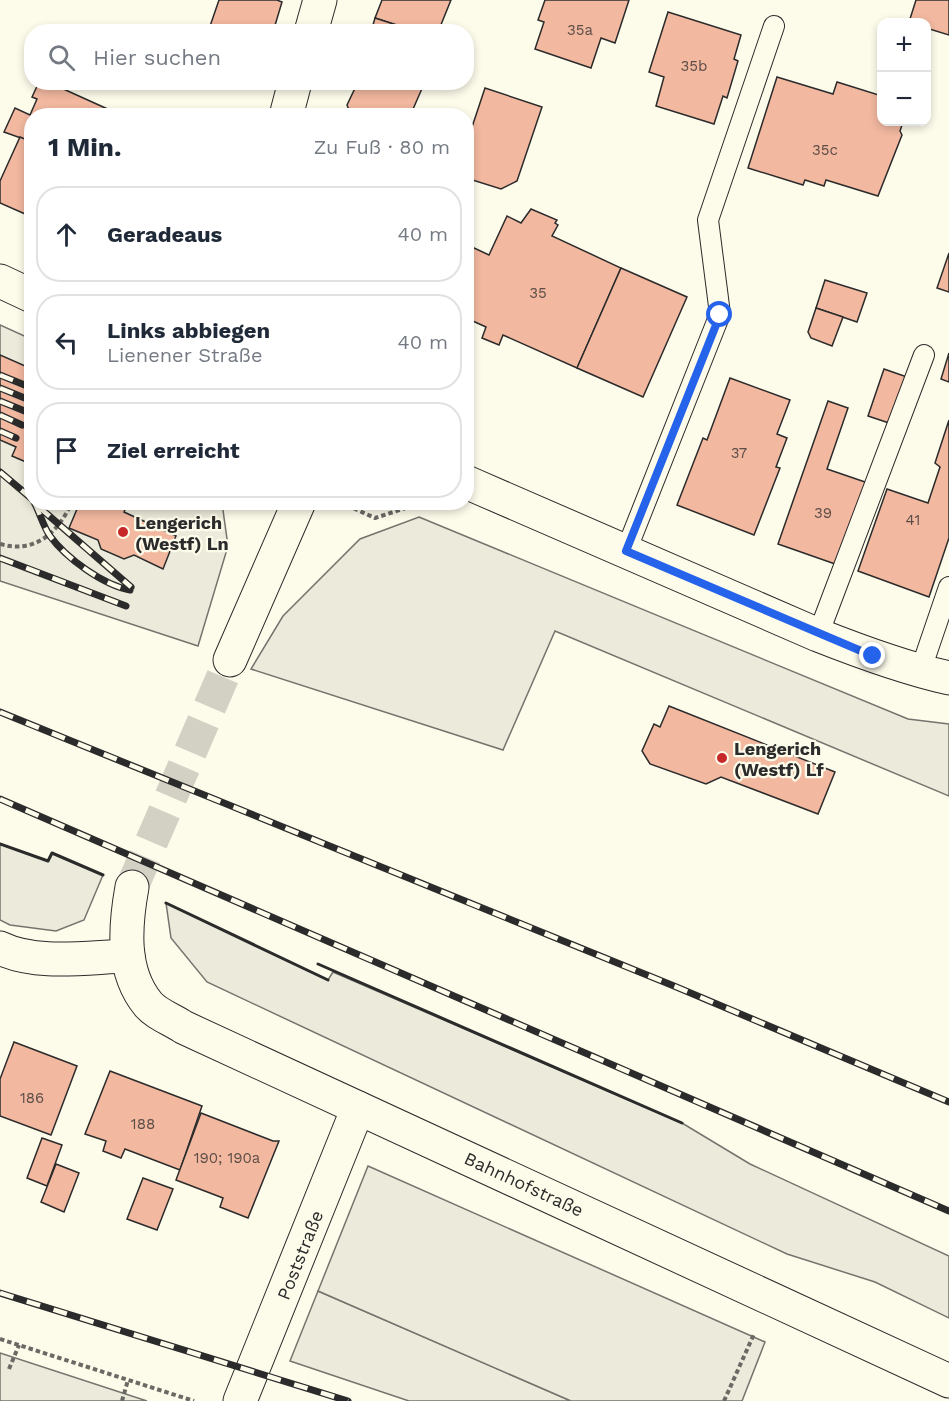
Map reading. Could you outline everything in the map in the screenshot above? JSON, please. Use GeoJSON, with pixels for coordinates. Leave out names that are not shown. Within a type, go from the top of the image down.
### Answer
{"type":"FeatureCollection","features":[{"type":"Feature","properties":{"kind":"street"},"geometry":{"type":"LineString","coordinates":[[313,24],[320,0]]}},
{"type":"Feature","properties":{"kind":"street"},"geometry":{"type":"LineString","coordinates":[[288,108],[293,90]]}},
{"type":"Feature","properties":{"kind":"street"},"geometry":{"type":"LineString","coordinates":[[0,281],[24,292]]}},
{"type":"Feature","properties":{"kind":"street"},"geometry":{"type":"LineString","coordinates":[[474,485],[818,635],[934,675]]}},
{"type":"Feature","properties":{"kind":"street"},"geometry":{"type":"LineString","coordinates":[[231,660],[296,510]]}},
{"type":"Feature","properties":{"kind":"street","name":"Bahnhofstraße"},"geometry":{"type":"LineString","coordinates":[[132,887],[126,924],[128,956],[135,983],[149,1006],[183,1027],[949,1381]]}},
{"type":"Feature","properties":{"kind":"street"},"geometry":{"type":"LineString","coordinates":[[0,948],[10,953],[44,958],[128,956]]}},
{"type":"Feature","properties":{"kind":"street","name":"Poststraße"},"geometry":{"type":"LineString","coordinates":[[240,1401],[358,1108]]}},
{"type":"Feature","properties":{"kind":"lane"},"geometry":{"type":"LineString","coordinates":[[626,551],[720,315],[708,220],[774,26]]}},
{"type":"Feature","properties":{"kind":"lane"},"geometry":{"type":"LineString","coordinates":[[818,635],[924,355]]}},
{"type":"Feature","properties":{"kind":"lane"},"geometry":{"type":"LineString","coordinates":[[934,675],[949,587]]}},
{"type":"Feature","properties":{"kind":"path"},"geometry":{"type":"LineString","coordinates":[[0,544],[23,548],[39,543],[54,533],[67,510]]}},
{"type":"Feature","properties":{"kind":"path"},"geometry":{"type":"LineString","coordinates":[[724,1401],[770,1297]]}},
{"type":"Feature","properties":{"kind":"path"},"geometry":{"type":"LineString","coordinates":[[0,1339],[194,1401]]}},
{"type":"Feature","properties":{"kind":"path"},"geometry":{"type":"LineString","coordinates":[[9,1369],[19,1345]]}},
{"type":"Feature","properties":{"kind":"path"},"geometry":{"type":"LineString","coordinates":[[122,1401],[128,1380]]}},
{"type":"Feature","properties":{"kind":"shaded area"},"geometry":{"type":"Polygon","coordinates":[[[0,325],[24,336],[24,510],[223,510],[228,546],[198,646],[0,581],[0,325]]]}},
{"type":"Feature","properties":{"kind":"shaded area"},"geometry":{"type":"Polygon","coordinates":[[[419,517],[908,719],[949,724],[949,796],[555,631],[503,750],[251,669],[283,616],[360,539],[419,517]]]}},
{"type":"Feature","properties":{"kind":"shaded area"},"geometry":{"type":"Polygon","coordinates":[[[0,844],[48,861],[52,853],[103,875],[84,920],[56,931],[10,925],[0,920],[0,844]]]}},
{"type":"Feature","properties":{"kind":"shaded area"},"geometry":{"type":"Polygon","coordinates":[[[166,903],[328,980],[333,972],[682,1123],[750,1164],[949,1256],[949,1318],[875,1282],[787,1254],[207,982],[171,938],[166,903]]]}},
{"type":"Feature","properties":{"kind":"shaded area"},"geometry":{"type":"Polygon","coordinates":[[[368,1166],[765,1342],[742,1401],[571,1401],[318,1291],[368,1166]]]}},
{"type":"Feature","properties":{"kind":"shaded area"},"geometry":{"type":"Polygon","coordinates":[[[318,1291],[571,1401],[409,1401],[290,1361],[318,1291]]]}},
{"type":"Feature","properties":{"kind":"shaded area"},"geometry":{"type":"Polygon","coordinates":[[[0,1353],[147,1401],[0,1401],[0,1353]]]}},
{"type":"Feature","properties":{"kind":"building"},"geometry":{"type":"Polygon","coordinates":[[[219,0],[277,0],[282,2],[275,24],[211,24],[219,0]]]}},
{"type":"Feature","properties":{"kind":"building"},"geometry":{"type":"Polygon","coordinates":[[[382,0],[451,0],[441,24],[393,24],[375,18],[382,0]]]}},
{"type":"Feature","properties":{"kind":"building"},"geometry":{"type":"Polygon","coordinates":[[[545,0],[629,0],[615,43],[601,38],[591,68],[535,49],[544,22],[538,20],[545,0]]]}},
{"type":"Feature","properties":{"kind":"building"},"geometry":{"type":"Polygon","coordinates":[[[916,0],[949,0],[949,35],[931,30],[931,18],[910,18],[916,0]]]}},
{"type":"Feature","properties":{"kind":"building"},"geometry":{"type":"Polygon","coordinates":[[[668,12],[741,35],[734,59],[738,61],[727,98],[723,96],[714,124],[656,106],[664,77],[649,72],[668,12]]]}},
{"type":"Feature","properties":{"kind":"building"},"geometry":{"type":"Polygon","coordinates":[[[375,18],[393,24],[373,24],[375,18]]]}},
{"type":"Feature","properties":{"kind":"building"},"geometry":{"type":"Polygon","coordinates":[[[777,77],[833,94],[837,82],[877,94],[877,126],[902,126],[900,131],[902,135],[878,196],[826,180],[824,186],[805,180],[803,185],[748,168],[777,77]]]}},
{"type":"Feature","properties":{"kind":"building"},"geometry":{"type":"Polygon","coordinates":[[[485,88],[542,107],[517,181],[501,189],[474,181],[474,121],[485,88]]]}},
{"type":"Feature","properties":{"kind":"building"},"geometry":{"type":"Polygon","coordinates":[[[35,90],[66,90],[105,108],[33,108],[37,99],[32,97],[35,90]]]}},
{"type":"Feature","properties":{"kind":"building"},"geometry":{"type":"Polygon","coordinates":[[[354,90],[421,90],[414,108],[348,108],[347,105],[354,90]]]}},
{"type":"Feature","properties":{"kind":"building"},"geometry":{"type":"Polygon","coordinates":[[[15,108],[24,112],[24,139],[4,132],[15,108]]]}},
{"type":"Feature","properties":{"kind":"building"},"geometry":{"type":"Polygon","coordinates":[[[20,137],[24,139],[24,214],[0,203],[0,181],[20,137]]]}},
{"type":"Feature","properties":{"kind":"building"},"geometry":{"type":"Polygon","coordinates":[[[531,209],[557,220],[555,223],[558,225],[552,236],[621,268],[577,368],[503,335],[499,345],[482,338],[486,327],[474,322],[474,248],[489,255],[507,216],[521,223],[531,209]]]}},
{"type":"Feature","properties":{"kind":"building"},"geometry":{"type":"Polygon","coordinates":[[[949,253],[949,292],[937,288],[949,253]]]}},
{"type":"Feature","properties":{"kind":"building"},"geometry":{"type":"Polygon","coordinates":[[[621,268],[687,297],[643,397],[577,368],[621,268]]]}},
{"type":"Feature","properties":{"kind":"building"},"geometry":{"type":"Polygon","coordinates":[[[825,280],[867,293],[857,322],[816,308],[825,280]]]}},
{"type":"Feature","properties":{"kind":"building"},"geometry":{"type":"Polygon","coordinates":[[[816,308],[843,317],[832,346],[811,338],[808,332],[816,308]]]}},
{"type":"Feature","properties":{"kind":"building"},"geometry":{"type":"Polygon","coordinates":[[[949,353],[949,382],[941,379],[949,353]]]}},
{"type":"Feature","properties":{"kind":"building"},"geometry":{"type":"Polygon","coordinates":[[[0,355],[24,366],[24,461],[12,456],[16,447],[0,440],[0,355]]]}},
{"type":"Feature","properties":{"kind":"building"},"geometry":{"type":"Polygon","coordinates":[[[884,369],[907,377],[892,424],[868,416],[884,369]]]}},
{"type":"Feature","properties":{"kind":"building"},"geometry":{"type":"Polygon","coordinates":[[[730,378],[790,400],[777,434],[787,438],[776,467],[780,468],[754,535],[677,505],[703,438],[707,440],[730,378]]]}},
{"type":"Feature","properties":{"kind":"building"},"geometry":{"type":"Polygon","coordinates":[[[828,401],[848,408],[827,469],[868,483],[838,565],[778,544],[828,401]]]}},
{"type":"Feature","properties":{"kind":"building"},"geometry":{"type":"Polygon","coordinates":[[[949,420],[949,538],[929,597],[858,571],[887,489],[928,503],[940,467],[935,463],[949,420]]]}},
{"type":"Feature","properties":{"kind":"building","name":"Lengerich (Westf) Ln"},"geometry":{"type":"Polygon","coordinates":[[[77,510],[125,510],[124,512],[176,536],[163,569],[134,555],[124,559],[101,549],[98,540],[69,528],[77,510]]]}},
{"type":"Feature","properties":{"kind":"building","name":"Lengerich (Westf) Lf"},"geometry":{"type":"Polygon","coordinates":[[[669,706],[835,772],[818,814],[721,777],[706,784],[650,764],[642,751],[654,724],[660,727],[669,706]]]}},
{"type":"Feature","properties":{"kind":"building"},"geometry":{"type":"Polygon","coordinates":[[[14,1042],[77,1066],[51,1135],[0,1116],[0,1079],[14,1042]]]}},
{"type":"Feature","properties":{"kind":"building"},"geometry":{"type":"Polygon","coordinates":[[[110,1071],[202,1106],[180,1170],[125,1149],[121,1158],[103,1151],[106,1141],[85,1134],[110,1071]]]}},
{"type":"Feature","properties":{"kind":"building"},"geometry":{"type":"Polygon","coordinates":[[[201,1113],[273,1141],[279,1141],[248,1218],[220,1207],[223,1198],[176,1180],[201,1113]]]}},
{"type":"Feature","properties":{"kind":"building"},"geometry":{"type":"Polygon","coordinates":[[[42,1138],[62,1145],[47,1186],[27,1178],[42,1138]]]}},
{"type":"Feature","properties":{"kind":"building"},"geometry":{"type":"Polygon","coordinates":[[[56,1164],[79,1173],[64,1212],[41,1202],[56,1164]]]}},
{"type":"Feature","properties":{"kind":"building"},"geometry":{"type":"Polygon","coordinates":[[[143,1178],[173,1189],[157,1230],[127,1219],[143,1178]]]}},
{"type":"Feature","properties":{"kind":"tunnel"},"geometry":{"type":"LineString","coordinates":[[132,887],[230,660]]}},
{"type":"Feature","properties":{"kind":"railway"},"geometry":{"type":"LineString","coordinates":[[0,375],[24,385]]}},
{"type":"Feature","properties":{"kind":"railway"},"geometry":{"type":"LineString","coordinates":[[0,388],[24,398]]}},
{"type":"Feature","properties":{"kind":"railway"},"geometry":{"type":"LineString","coordinates":[[0,401],[24,411]]}},
{"type":"Feature","properties":{"kind":"railway"},"geometry":{"type":"LineString","coordinates":[[0,415],[22,425]]}},
{"type":"Feature","properties":{"kind":"railway"},"geometry":{"type":"LineString","coordinates":[[0,431],[16,438]]}},
{"type":"Feature","properties":{"kind":"railway"},"geometry":{"type":"LineString","coordinates":[[0,472],[24,492]]}},
{"type":"Feature","properties":{"kind":"railway"},"geometry":{"type":"LineString","coordinates":[[38,510],[48,532],[65,553],[97,577],[130,590]]}},
{"type":"Feature","properties":{"kind":"railway"},"geometry":{"type":"LineString","coordinates":[[42,510],[131,587]]}},
{"type":"Feature","properties":{"kind":"railway"},"geometry":{"type":"LineString","coordinates":[[0,558],[126,606]]}},
{"type":"Feature","properties":{"kind":"railway"},"geometry":{"type":"LineString","coordinates":[[0,712],[674,986],[949,1102]]}},
{"type":"Feature","properties":{"kind":"railway"},"geometry":{"type":"LineString","coordinates":[[0,799],[949,1211]]}},
{"type":"Feature","properties":{"kind":"railway"},"geometry":{"type":"LineString","coordinates":[[0,1293],[348,1401]]}},
{"type":"Feature","properties":{"kind":"wall"},"geometry":{"type":"LineString","coordinates":[[0,844],[48,861],[52,853],[103,875]]}},
{"type":"Feature","properties":{"kind":"wall"},"geometry":{"type":"LineString","coordinates":[[166,903],[328,980]]}},
{"type":"Feature","properties":{"kind":"wall"},"geometry":{"type":"LineString","coordinates":[[318,964],[682,1123]]}},
{"type":"Feature","properties":{"kind":"place","name":"Lengerich (Westf) Ln"},"geometry":{"type":"Point","coordinates":[123,532]}},
{"type":"Feature","properties":{"kind":"place","name":"Lengerich (Westf) Lf"},"geometry":{"type":"Point","coordinates":[722,758]}},
{"type":"Feature","properties":{"kind":"route"},"geometry":{"type":"LineString","coordinates":[[720,315],[626,551],[818,635],[873,656]]}}]}
